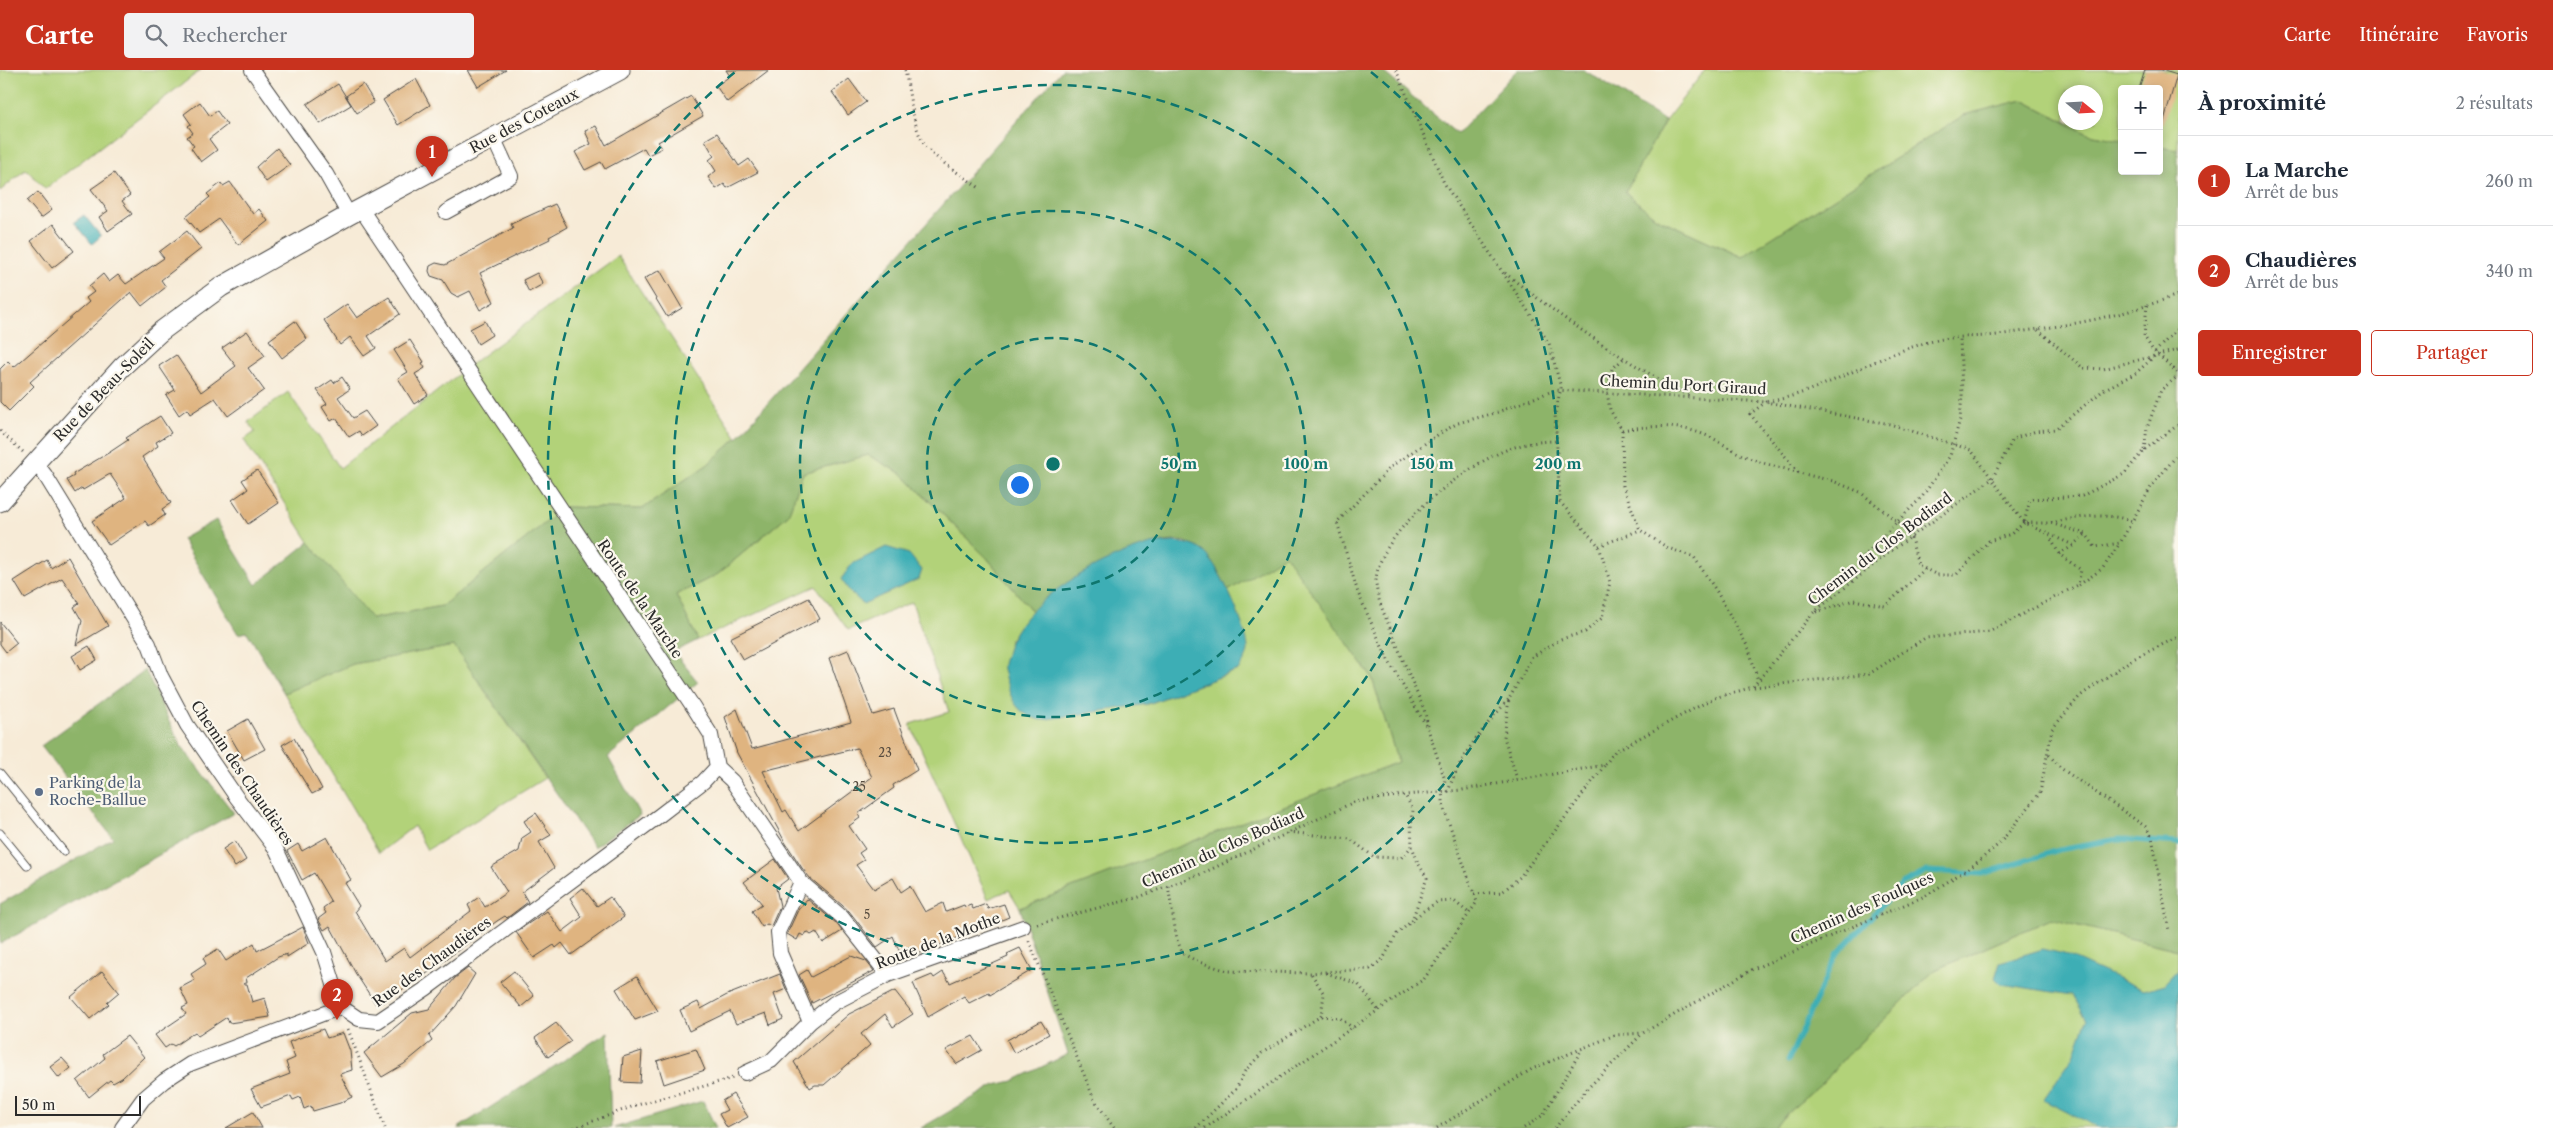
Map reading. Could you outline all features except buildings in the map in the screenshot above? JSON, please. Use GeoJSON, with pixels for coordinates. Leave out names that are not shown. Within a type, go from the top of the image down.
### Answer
{"type":"FeatureCollection","features":[{"type":"Feature","properties":{"kind":"street","name":"Route de la Marche"},"geometry":{"type":"LineString","coordinates":[[252,70],[355,212],[694,708],[710,735],[717,767]]}},
{"type":"Feature","properties":{"kind":"street","name":"Rue des Coteaux"},"geometry":{"type":"LineString","coordinates":[[355,212],[620,70]]}},
{"type":"Feature","properties":{"kind":"street"},"geometry":{"type":"LineString","coordinates":[[446,212],[511,176],[493,137]]}},
{"type":"Feature","properties":{"kind":"street","name":"Rue de Beau-Soleil"},"geometry":{"type":"LineString","coordinates":[[0,502],[122,367],[160,332],[221,287],[355,212]]}},
{"type":"Feature","properties":{"kind":"street","name":"Chemin des Chaudières"},"geometry":{"type":"LineString","coordinates":[[35,462],[45,475],[149,644],[161,676],[187,725],[237,798],[276,849],[324,952],[341,1008]]}},
{"type":"Feature","properties":{"kind":"street"},"geometry":{"type":"LineString","coordinates":[[717,767],[732,782],[801,882],[842,917],[888,975]]}},
{"type":"Feature","properties":{"kind":"street","name":"Rue des Chaudières"},"geometry":{"type":"LineString","coordinates":[[341,1008],[359,1019],[378,1021],[427,988],[660,815],[702,782],[717,767]]}},
{"type":"Feature","properties":{"kind":"street"},"geometry":{"type":"LineString","coordinates":[[801,882],[778,932],[780,953],[810,1022]]}},
{"type":"Feature","properties":{"kind":"street","name":"Route de la Mothe"},"geometry":{"type":"LineString","coordinates":[[745,1073],[771,1061],[810,1022],[834,1004],[888,975],[1023,927]]}},
{"type":"Feature","properties":{"kind":"street"},"geometry":{"type":"LineString","coordinates":[[122,1128],[144,1099],[164,1081],[190,1064],[341,1008]]}},
{"type":"Feature","properties":{"kind":"lane"},"geometry":{"type":"LineString","coordinates":[[0,773],[64,852]]}},
{"type":"Feature","properties":{"kind":"lane"},"geometry":{"type":"LineString","coordinates":[[0,833],[27,866]]}},
{"type":"Feature","properties":{"kind":"path"},"geometry":{"type":"LineString","coordinates":[[905,70],[917,126],[925,146],[932,154],[981,189]]}},
{"type":"Feature","properties":{"kind":"path"},"geometry":{"type":"LineString","coordinates":[[1396,70],[1444,183],[1549,343],[1561,388],[1555,413],[1560,502],[1599,546],[1610,582],[1602,618],[1585,632],[1561,639],[1532,657],[1509,699],[1476,738],[1456,768],[1448,792]]}},
{"type":"Feature","properties":{"kind":"path"},"geometry":{"type":"LineString","coordinates":[[1502,271],[1565,321],[1691,398]]}},
{"type":"Feature","properties":{"kind":"path","name":"Chemin du Port Giraud"},"geometry":{"type":"LineString","coordinates":[[1561,388],[1766,402],[1823,387],[1856,368],[1903,348],[1935,340],[2037,329],[2105,318],[2178,295]]}},
{"type":"Feature","properties":{"kind":"path"},"geometry":{"type":"LineString","coordinates":[[2144,450],[2147,428],[2161,390],[2178,375],[2156,353],[2144,336],[2147,305]]}},
{"type":"Feature","properties":{"kind":"path"},"geometry":{"type":"LineString","coordinates":[[1992,479],[2013,439],[2036,431],[2056,428],[2105,389],[2136,373],[2178,328]]}},
{"type":"Feature","properties":{"kind":"path"},"geometry":{"type":"LineString","coordinates":[[2037,329],[2083,368],[2103,369],[2156,353],[2178,350]]}},
{"type":"Feature","properties":{"kind":"path"},"geometry":{"type":"LineString","coordinates":[[1813,613],[1922,498],[1950,456],[1960,419],[1962,395],[1960,337]]}},
{"type":"Feature","properties":{"kind":"path"},"geometry":{"type":"LineString","coordinates":[[1623,358],[1612,370],[1607,392],[1610,410],[1622,430],[1623,486],[1640,530],[1668,548],[1694,557],[1717,592],[1749,649],[1758,681]]}},
{"type":"Feature","properties":{"kind":"path"},"geometry":{"type":"LineString","coordinates":[[1428,729],[1387,658],[1362,601],[1337,522],[1393,465],[1458,422],[1495,413],[1561,388]]}},
{"type":"Feature","properties":{"kind":"path"},"geometry":{"type":"LineString","coordinates":[[1799,473],[1750,414],[1766,402],[1890,424],[1953,442],[1971,450],[2024,523],[2073,545]]}},
{"type":"Feature","properties":{"kind":"path"},"geometry":{"type":"LineString","coordinates":[[1622,430],[1649,426],[1681,428],[1709,437],[1764,464],[1776,465],[1860,492],[1898,522],[1911,538],[1918,565],[1938,575],[1956,575],[1989,541],[2011,534],[2024,523],[2030,500],[2082,496],[2124,474],[2144,450],[2178,425]]}},
{"type":"Feature","properties":{"kind":"path"},"geometry":{"type":"LineString","coordinates":[[0,432],[35,462]]}},
{"type":"Feature","properties":{"kind":"path"},"geometry":{"type":"LineString","coordinates":[[1205,1128],[1424,979],[1477,902],[1444,809],[1442,792],[1445,780],[1428,729],[1424,709],[1379,605],[1376,580],[1382,557],[1392,541],[1430,500],[1466,472],[1497,454],[1526,444],[1556,441]]}},
{"type":"Feature","properties":{"kind":"path"},"geometry":{"type":"LineString","coordinates":[[1474,894],[1502,892],[1520,877],[1615,751],[1714,698],[1753,687],[1869,674],[1925,638],[1989,632],[2078,585],[2103,568],[2120,543],[2151,487],[2178,454]]}},
{"type":"Feature","properties":{"kind":"path","name":"Chemin du Clos Bodiard"},"geometry":{"type":"LineString","coordinates":[[1753,687],[1813,613],[1843,588],[1992,479]]}},
{"type":"Feature","properties":{"kind":"path"},"geometry":{"type":"LineString","coordinates":[[2050,524],[2072,518],[2108,516],[2132,521]]}},
{"type":"Feature","properties":{"kind":"path"},"geometry":{"type":"LineString","coordinates":[[2024,523],[2050,524],[2086,534],[2095,547],[2120,543]]}},
{"type":"Feature","properties":{"kind":"path"},"geometry":{"type":"LineString","coordinates":[[1599,546],[1640,530]]}},
{"type":"Feature","properties":{"kind":"path"},"geometry":{"type":"LineString","coordinates":[[2059,554],[2086,534]]}},
{"type":"Feature","properties":{"kind":"path"},"geometry":{"type":"LineString","coordinates":[[2050,536],[2059,554],[2081,570],[2078,585]]}},
{"type":"Feature","properties":{"kind":"path"},"geometry":{"type":"LineString","coordinates":[[1813,613],[1854,600],[1885,606],[1925,569]]}},
{"type":"Feature","properties":{"kind":"path","name":"Chemin des Foulques"},"geometry":{"type":"LineString","coordinates":[[1555,1128],[1587,1089],[1643,1033],[1753,969],[1925,896],[1974,865],[2000,843],[2040,793],[2049,754],[2052,729],[2080,696],[2131,660],[2178,637]]}},
{"type":"Feature","properties":{"kind":"path"},"geometry":{"type":"LineString","coordinates":[[1509,699],[1504,737],[1517,779]]}},
{"type":"Feature","properties":{"kind":"path"},"geometry":{"type":"LineString","coordinates":[[2049,754],[2062,769],[2146,827],[2152,837],[2169,930]]}},
{"type":"Feature","properties":{"kind":"path","name":"Chemin du Clos Bodiard"},"geometry":{"type":"LineString","coordinates":[[1023,927],[1139,897],[1201,874],[1354,802],[1405,795],[1448,792],[1605,765]]}},
{"type":"Feature","properties":{"kind":"path"},"geometry":{"type":"LineString","coordinates":[[1405,795],[1413,810],[1411,823],[1412,846],[1418,863],[1427,878],[1412,921]]}},
{"type":"Feature","properties":{"kind":"path"},"geometry":{"type":"LineString","coordinates":[[1288,832],[1350,839],[1374,857],[1401,858],[1412,846]]}},
{"type":"Feature","properties":{"kind":"path"},"geometry":{"type":"LineString","coordinates":[[1168,886],[1177,940],[1184,954],[1199,962],[1228,970],[1323,972],[1370,969],[1383,959],[1397,934],[1437,902],[1454,901],[1470,914]]}},
{"type":"Feature","properties":{"kind":"path"},"geometry":{"type":"LineString","coordinates":[[1023,927],[1094,1099],[1114,1128]]}},
{"type":"Feature","properties":{"kind":"path"},"geometry":{"type":"LineString","coordinates":[[1310,972],[1324,994],[1321,1016]]}},
{"type":"Feature","properties":{"kind":"path"},"geometry":{"type":"LineString","coordinates":[[1323,972],[1358,984],[1378,1010]]}},
{"type":"Feature","properties":{"kind":"path"},"geometry":{"type":"LineString","coordinates":[[341,1008],[385,1128]]}},
{"type":"Feature","properties":{"kind":"path"},"geometry":{"type":"LineString","coordinates":[[1196,1128],[1236,1089],[1246,1071],[1262,1053],[1321,1016],[1340,1018],[1353,1028]]}},
{"type":"Feature","properties":{"kind":"path"},"geometry":{"type":"LineString","coordinates":[[1437,1128],[1532,1070],[1615,1035],[1643,1033]]}},
{"type":"Feature","properties":{"kind":"path"},"geometry":{"type":"LineString","coordinates":[[1524,1128],[1544,1115],[1583,1048]]}},
{"type":"Feature","properties":{"kind":"path"},"geometry":{"type":"LineString","coordinates":[[574,1128],[638,1105],[720,1084],[745,1073]]}},
{"type":"Feature","properties":{"kind":"green space"},"geometry":{"type":"Polygon","coordinates":[[[0,70],[201,70],[45,189],[26,169],[0,191],[0,70]]]}},
{"type":"Feature","properties":{"kind":"green space"},"geometry":{"type":"Polygon","coordinates":[[[1062,70],[1381,70],[1457,134],[1517,70],[1584,70],[1665,121],[1625,192],[1655,217],[1742,257],[1964,115],[2023,100],[2058,118],[2058,130],[2080,130],[2088,134],[2118,139],[2118,175],[2163,175],[2163,148],[2178,150],[2178,950],[2051,919],[1935,970],[1845,1057],[1824,1082],[1787,1113],[1774,1128],[921,1128],[995,1085],[1013,1081],[1068,1054],[1020,908],[1398,762],[1372,678],[1285,555],[1228,591],[1214,564],[1198,549],[1191,544],[1179,541],[1162,542],[1143,547],[1086,573],[1055,591],[1032,611],[987,558],[902,474],[868,455],[803,473],[788,515],[718,574],[676,595],[698,640],[674,652],[698,682],[608,757],[640,815],[594,847],[454,646],[353,664],[284,693],[247,632],[238,634],[182,539],[216,520],[256,585],[309,542],[372,619],[442,606],[565,507],[642,509],[707,465],[737,438],[1062,70]]]}},
{"type":"Feature","properties":{"kind":"green space"},"geometry":{"type":"Polygon","coordinates":[[[1705,70],[2178,70],[2178,150],[2163,148],[2163,85],[2118,85],[2118,139],[2088,134],[2081,130],[2103,130],[2103,85],[2058,85],[2058,118],[2023,100],[1964,115],[1742,257],[1655,217],[1625,192],[1665,121],[1705,70]]]}},
{"type":"Feature","properties":{"kind":"green space"},"geometry":{"type":"Polygon","coordinates":[[[618,256],[737,438],[707,465],[642,509],[565,507],[442,606],[371,619],[309,542],[244,440],[255,432],[248,422],[288,392],[340,468],[478,359],[618,256]]]}},
{"type":"Feature","properties":{"kind":"green space"},"geometry":{"type":"Polygon","coordinates":[[[868,455],[902,474],[987,558],[1032,611],[1009,641],[1148,704],[1238,670],[1242,627],[1228,591],[1285,554],[1372,678],[1398,762],[1020,908],[1009,890],[988,899],[910,724],[949,712],[912,602],[848,630],[816,586],[698,640],[676,595],[718,574],[788,515],[803,473],[868,455]]]}},
{"type":"Feature","properties":{"kind":"green space"},"geometry":{"type":"Polygon","coordinates":[[[454,646],[545,778],[427,850],[414,826],[379,853],[284,693],[353,664],[454,646]]]}},
{"type":"Feature","properties":{"kind":"green space"},"geometry":{"type":"Polygon","coordinates":[[[145,670],[181,746],[234,813],[0,944],[0,904],[113,838],[41,746],[145,670]]]}},
{"type":"Feature","properties":{"kind":"green space"},"geometry":{"type":"Polygon","coordinates":[[[2051,919],[2178,950],[2178,1128],[1774,1128],[1787,1113],[1824,1082],[1845,1057],[1935,970],[2051,919]]]}},
{"type":"Feature","properties":{"kind":"green space"},"geometry":{"type":"Polygon","coordinates":[[[608,1032],[611,1128],[458,1128],[608,1032]]]}},
{"type":"Feature","properties":{"kind":"green space"},"geometry":{"type":"Polygon","coordinates":[[[703,1101],[716,1128],[614,1128],[703,1101]]]}},
{"type":"Feature","properties":{"kind":"water"},"geometry":{"type":"Polygon","coordinates":[[[84,215],[101,236],[92,244],[74,222],[84,215]]]}},
{"type":"Feature","properties":{"kind":"water"},"geometry":{"type":"Polygon","coordinates":[[[1174,542],[1193,545],[1203,551],[1224,582],[1238,613],[1247,640],[1247,655],[1238,670],[1148,704],[1041,720],[1029,716],[1019,709],[1010,693],[1003,665],[1014,634],[1027,616],[1065,584],[1087,571],[1151,544],[1174,542]]]}},
{"type":"Feature","properties":{"kind":"water"},"geometry":{"type":"Polygon","coordinates":[[[886,547],[909,554],[922,570],[919,579],[863,604],[850,592],[841,579],[852,564],[886,547]]]}},
{"type":"Feature","properties":{"kind":"water"},"geometry":{"type":"Polygon","coordinates":[[[2043,949],[2064,954],[2144,990],[2165,984],[2178,970],[2178,1128],[2099,1128],[2043,1100],[2074,1055],[2087,1019],[2072,995],[2001,984],[1995,978],[2000,962],[2043,949]]]}},
{"type":"Feature","properties":{"kind":"waterway"},"geometry":{"type":"LineString","coordinates":[[1788,1061],[1836,955],[1902,884],[1927,871],[1982,874],[2059,850],[2118,839],[2178,843]]}},
{"type":"Feature","properties":{"kind":"place","name":"La Marche"},"geometry":{"type":"Point","coordinates":[432,177]}},
{"type":"Feature","properties":{"kind":"place","name":"Parking de la Roche-Ballue"},"geometry":{"type":"Point","coordinates":[39,792]}},
{"type":"Feature","properties":{"kind":"place","name":"Chaudières"},"geometry":{"type":"Point","coordinates":[337,1020]}}]}
